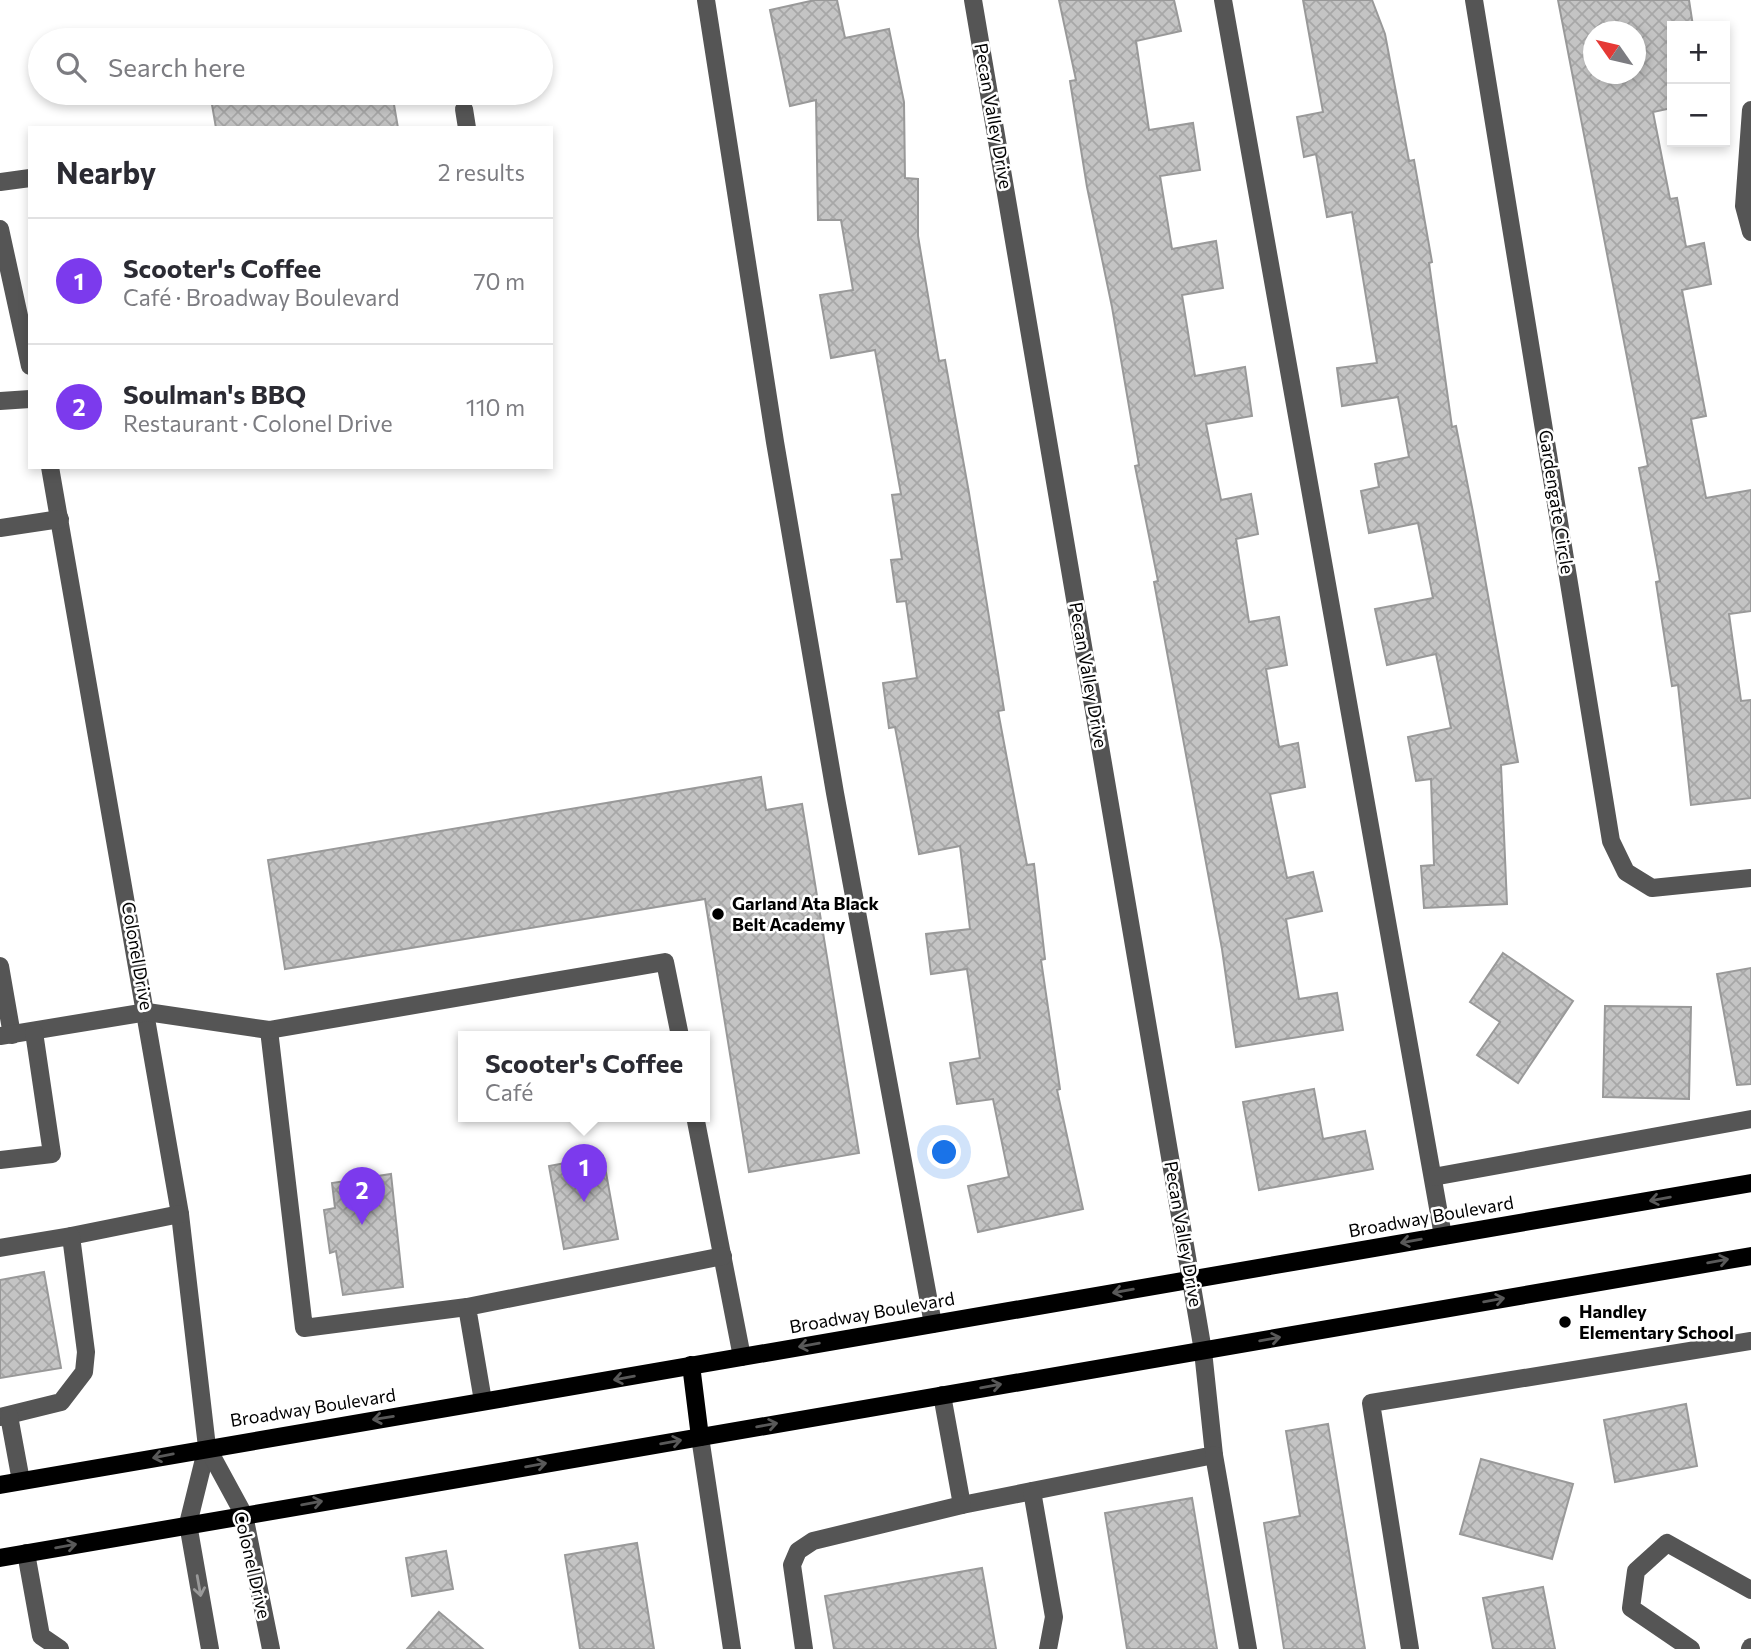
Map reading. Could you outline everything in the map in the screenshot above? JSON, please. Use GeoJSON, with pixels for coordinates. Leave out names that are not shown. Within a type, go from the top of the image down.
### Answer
{"type":"FeatureCollection","features":[{"type":"Feature","properties":{"kind":"main road","name":"Broadway Boulevard"},"geometry":{"type":"LineString","coordinates":[[0,1485],[207,1447],[1751,1183]]}},
{"type":"Feature","properties":{"kind":"main road"},"geometry":{"type":"LineString","coordinates":[[0,1558],[1751,1256]]}},
{"type":"Feature","properties":{"kind":"main road"},"geometry":{"type":"LineString","coordinates":[[691,1366],[700,1437]]}},
{"type":"Feature","properties":{"kind":"street"},"geometry":{"type":"LineString","coordinates":[[706,0],[779,469],[933,1324]]}},
{"type":"Feature","properties":{"kind":"street","name":"Pecan Valley Drive"},"geometry":{"type":"LineString","coordinates":[[973,0],[1191,1279],[1203,1351],[1214,1455],[1248,1649]]}},
{"type":"Feature","properties":{"kind":"street"},"geometry":{"type":"LineString","coordinates":[[1223,0],[1443,1236]]}},
{"type":"Feature","properties":{"kind":"street","name":"Gardengate Circle"},"geometry":{"type":"LineString","coordinates":[[1474,0],[1611,841],[1626,872],[1652,888],[1751,878]]}},
{"type":"Feature","properties":{"kind":"street"},"geometry":{"type":"LineString","coordinates":[[464,109],[467,126]]}},
{"type":"Feature","properties":{"kind":"street"},"geometry":{"type":"LineString","coordinates":[[1751,110],[1744,206],[1751,232]]}},
{"type":"Feature","properties":{"kind":"street"},"geometry":{"type":"LineString","coordinates":[[0,182],[28,178]]}},
{"type":"Feature","properties":{"kind":"street"},"geometry":{"type":"LineString","coordinates":[[0,229],[28,357]]}},
{"type":"Feature","properties":{"kind":"street"},"geometry":{"type":"LineString","coordinates":[[0,401],[28,399]]}},
{"type":"Feature","properties":{"kind":"street","name":"Colonel Drive"},"geometry":{"type":"LineString","coordinates":[[50,469],[147,1012],[180,1214],[207,1447],[188,1524],[210,1649]]}},
{"type":"Feature","properties":{"kind":"street"},"geometry":{"type":"LineString","coordinates":[[0,527],[60,519]]}},
{"type":"Feature","properties":{"kind":"street"},"geometry":{"type":"LineString","coordinates":[[0,966],[6,1036],[147,1012],[269,1030],[665,962],[679,1031]]}},
{"type":"Feature","properties":{"kind":"street"},"geometry":{"type":"LineString","coordinates":[[269,1030],[304,1328],[467,1307],[723,1256]]}},
{"type":"Feature","properties":{"kind":"street"},"geometry":{"type":"LineString","coordinates":[[0,1160],[52,1154],[34,1032]]}},
{"type":"Feature","properties":{"kind":"street"},"geometry":{"type":"LineString","coordinates":[[1433,1177],[1751,1119]]}},
{"type":"Feature","properties":{"kind":"street"},"geometry":{"type":"LineString","coordinates":[[696,1122],[742,1357]]}},
{"type":"Feature","properties":{"kind":"street"},"geometry":{"type":"LineString","coordinates":[[0,1248],[180,1214]]}},
{"type":"Feature","properties":{"kind":"street"},"geometry":{"type":"LineString","coordinates":[[22,1481],[4,1416],[61,1402],[84,1373],[86,1352],[71,1236]]}},
{"type":"Feature","properties":{"kind":"street"},"geometry":{"type":"LineString","coordinates":[[467,1307],[483,1401]]}},
{"type":"Feature","properties":{"kind":"street"},"geometry":{"type":"LineString","coordinates":[[1410,1649],[1371,1403],[1751,1341]]}},
{"type":"Feature","properties":{"kind":"street"},"geometry":{"type":"LineString","coordinates":[[942,1395],[962,1505]]}},
{"type":"Feature","properties":{"kind":"street"},"geometry":{"type":"LineString","coordinates":[[700,1437],[732,1649]]}},
{"type":"Feature","properties":{"kind":"street","name":"Colonel Drive"},"geometry":{"type":"LineString","coordinates":[[207,1447],[244,1515],[271,1649]]}},
{"type":"Feature","properties":{"kind":"street"},"geometry":{"type":"LineString","coordinates":[[804,1649],[792,1565],[798,1550],[813,1541],[962,1505],[1214,1455]]}},
{"type":"Feature","properties":{"kind":"street"},"geometry":{"type":"LineString","coordinates":[[1032,1491],[1054,1616],[1048,1649]]}},
{"type":"Feature","properties":{"kind":"street"},"geometry":{"type":"LineString","coordinates":[[1691,1649],[1631,1608],[1636,1571],[1667,1543],[1751,1590]]}},
{"type":"Feature","properties":{"kind":"street"},"geometry":{"type":"LineString","coordinates":[[26,1553],[41,1636],[60,1649]]}},
{"type":"Feature","properties":{"kind":"building"},"geometry":{"type":"Polygon","coordinates":[[[815,0],[837,0],[845,38],[889,29],[904,102],[905,178],[918,179],[918,236],[939,361],[945,360],[969,493],[1004,710],[998,711],[1027,865],[1034,864],[1045,959],[1041,960],[1060,1089],[1057,1090],[1083,1209],[978,1232],[968,1186],[1009,1177],[993,1099],[957,1104],[950,1063],[980,1058],[967,969],[931,974],[926,934],[970,929],[960,846],[919,854],[895,727],[889,728],[883,683],[917,678],[906,601],[897,602],[891,560],[902,559],[892,495],[901,494],[875,350],[831,358],[820,295],[853,290],[841,220],[818,220],[816,100],[790,106],[770,10],[815,0]]]}},
{"type":"Feature","properties":{"kind":"building"},"geometry":{"type":"Polygon","coordinates":[[[1059,0],[1174,0],[1181,31],[1136,41],[1149,130],[1193,123],[1200,170],[1160,176],[1172,249],[1216,241],[1223,288],[1182,295],[1195,376],[1245,367],[1252,416],[1206,424],[1221,500],[1251,494],[1258,534],[1236,539],[1249,622],[1279,617],[1287,665],[1266,669],[1279,747],[1298,743],[1305,787],[1270,794],[1287,878],[1313,872],[1322,911],[1286,919],[1299,999],[1337,993],[1343,1030],[1236,1047],[1222,949],[1154,582],[1158,581],[1135,466],[1139,465],[1112,307],[1087,187],[1070,81],[1076,80],[1059,0]]]}},
{"type":"Feature","properties":{"kind":"building"},"geometry":{"type":"Polygon","coordinates":[[[1303,0],[1372,0],[1385,34],[1409,161],[1414,160],[1432,262],[1429,263],[1452,427],[1456,426],[1473,512],[1518,762],[1501,765],[1507,904],[1424,908],[1421,866],[1434,865],[1431,779],[1416,781],[1408,737],[1451,728],[1436,654],[1387,665],[1375,609],[1433,598],[1418,523],[1369,533],[1361,491],[1379,487],[1375,464],[1409,457],[1398,397],[1342,406],[1337,368],[1377,363],[1352,212],[1327,217],[1316,154],[1304,157],[1297,117],[1323,112],[1303,0]]]}},
{"type":"Feature","properties":{"kind":"building"},"geometry":{"type":"Polygon","coordinates":[[[1558,0],[1689,0],[1692,21],[1667,21],[1667,109],[1653,112],[1670,199],[1677,198],[1686,247],[1704,243],[1711,284],[1682,290],[1706,416],[1691,419],[1706,498],[1751,490],[1751,611],[1729,614],[1741,701],[1751,700],[1751,798],[1691,805],[1678,685],[1672,686],[1656,582],[1660,581],[1639,468],[1648,466],[1558,0]]]}},
{"type":"Feature","properties":{"kind":"building"},"geometry":{"type":"Polygon","coordinates":[[[212,105],[394,105],[398,126],[216,126],[212,105]]]}},
{"type":"Feature","properties":{"kind":"building"},"geometry":{"type":"Polygon","coordinates":[[[761,777],[766,810],[802,804],[859,1153],[749,1172],[705,899],[285,969],[268,860],[761,777]]]}},
{"type":"Feature","properties":{"kind":"building"},"geometry":{"type":"Polygon","coordinates":[[[1503,953],[1573,1001],[1518,1083],[1477,1055],[1500,1022],[1470,1002],[1503,953]]]}},
{"type":"Feature","properties":{"kind":"building"},"geometry":{"type":"Polygon","coordinates":[[[1751,968],[1751,1084],[1737,1085],[1717,974],[1751,968]]]}},
{"type":"Feature","properties":{"kind":"building"},"geometry":{"type":"Polygon","coordinates":[[[1605,1006],[1691,1007],[1689,1099],[1603,1097],[1605,1006]]]}},
{"type":"Feature","properties":{"kind":"building"},"geometry":{"type":"Polygon","coordinates":[[[1314,1089],[1323,1139],[1365,1131],[1373,1169],[1259,1190],[1243,1102],[1314,1089]]]}},
{"type":"Feature","properties":{"kind":"building"},"geometry":{"type":"Polygon","coordinates":[[[603,1156],[618,1239],[564,1249],[549,1166],[603,1156]]]}},
{"type":"Feature","properties":{"kind":"building"},"geometry":{"type":"Polygon","coordinates":[[[391,1174],[403,1287],[343,1295],[336,1251],[330,1253],[324,1210],[335,1208],[332,1183],[391,1174]]]}},
{"type":"Feature","properties":{"kind":"building"},"geometry":{"type":"Polygon","coordinates":[[[44,1272],[61,1368],[0,1378],[0,1280],[44,1272]]]}},
{"type":"Feature","properties":{"kind":"building"},"geometry":{"type":"Polygon","coordinates":[[[1686,1404],[1697,1466],[1615,1482],[1604,1420],[1686,1404]]]}},
{"type":"Feature","properties":{"kind":"building"},"geometry":{"type":"Polygon","coordinates":[[[1328,1424],[1365,1649],[1284,1649],[1264,1523],[1300,1516],[1286,1431],[1328,1424]]]}},
{"type":"Feature","properties":{"kind":"building"},"geometry":{"type":"Polygon","coordinates":[[[1481,1459],[1573,1484],[1552,1559],[1460,1534],[1481,1459]]]}},
{"type":"Feature","properties":{"kind":"building"},"geometry":{"type":"Polygon","coordinates":[[[1192,1498],[1217,1649],[1127,1649],[1105,1513],[1192,1498]]]}},
{"type":"Feature","properties":{"kind":"building"},"geometry":{"type":"Polygon","coordinates":[[[637,1543],[654,1649],[580,1649],[565,1555],[637,1543]]]}},
{"type":"Feature","properties":{"kind":"building"},"geometry":{"type":"Polygon","coordinates":[[[446,1551],[453,1589],[412,1596],[406,1558],[446,1551]]]}},
{"type":"Feature","properties":{"kind":"building"},"geometry":{"type":"Polygon","coordinates":[[[982,1568],[996,1649],[834,1649],[825,1596],[982,1568]]]}},
{"type":"Feature","properties":{"kind":"building"},"geometry":{"type":"Polygon","coordinates":[[[1543,1587],[1555,1649],[1493,1649],[1483,1598],[1543,1587]]]}},
{"type":"Feature","properties":{"kind":"building"},"geometry":{"type":"Polygon","coordinates":[[[439,1612],[483,1649],[407,1649],[439,1612]]]}},
{"type":"Feature","properties":{"kind":"place","name":"Garland Ata Black Belt Academy"},"geometry":{"type":"Point","coordinates":[718,914]}},
{"type":"Feature","properties":{"kind":"place","name":"Scooter's Coffee"},"geometry":{"type":"Point","coordinates":[584,1202]}},
{"type":"Feature","properties":{"kind":"place","name":"Soulman's BBQ"},"geometry":{"type":"Point","coordinates":[362,1225]}},
{"type":"Feature","properties":{"kind":"place","name":"Handley Elementary School"},"geometry":{"type":"Point","coordinates":[1565,1322]}}]}
